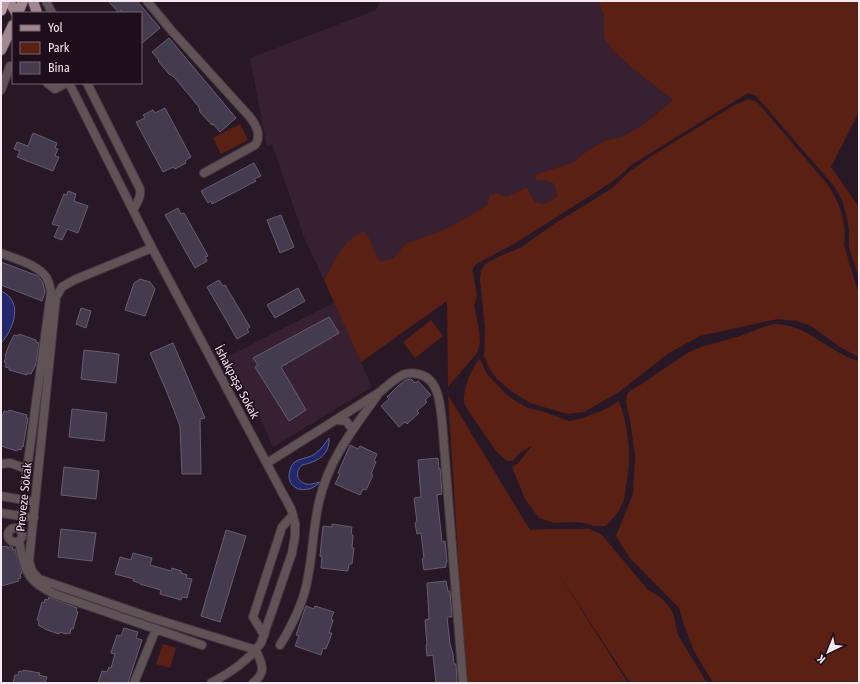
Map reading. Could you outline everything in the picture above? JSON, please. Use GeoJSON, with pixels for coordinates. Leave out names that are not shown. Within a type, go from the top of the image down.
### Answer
{"type":"FeatureCollection","features":[{"type":"Feature","properties":{"kind":"highway"},"geometry":{"type":"LineString","coordinates":[[1,10],[4,1]]}},
{"type":"Feature","properties":{"kind":"main road"},"geometry":{"type":"LineString","coordinates":[[9,1],[16,12]]}},
{"type":"Feature","properties":{"kind":"main road"},"geometry":{"type":"LineString","coordinates":[[18,12],[23,1]]}},
{"type":"Feature","properties":{"kind":"main road"},"geometry":{"type":"LineString","coordinates":[[33,1],[37,12]]}},
{"type":"Feature","properties":{"kind":"main road"},"geometry":{"type":"LineString","coordinates":[[1,50],[10,36]]}},
{"type":"Feature","properties":{"kind":"street"},"geometry":{"type":"LineString","coordinates":[[46,1],[52,12]]}},
{"type":"Feature","properties":{"kind":"street"},"geometry":{"type":"LineString","coordinates":[[147,1],[171,30],[249,116],[254,122],[258,133],[259,141],[256,145],[204,173]]}},
{"type":"Feature","properties":{"kind":"street"},"geometry":{"type":"LineString","coordinates":[[1,90],[10,66],[12,66]]}},
{"type":"Feature","properties":{"kind":"street"},"geometry":{"type":"LineString","coordinates":[[49,84],[55,89],[64,84]]}},
{"type":"Feature","properties":{"kind":"street","name":"İshakpaşa Sokak"},"geometry":{"type":"LineString","coordinates":[[69,84],[132,210],[291,509],[295,523],[296,536],[292,553],[261,643],[244,663],[211,683]]}},
{"type":"Feature","properties":{"kind":"street"},"geometry":{"type":"LineString","coordinates":[[88,84],[140,189],[141,194],[139,201],[132,210]]}},
{"type":"Feature","properties":{"kind":"street","name":"Preveze Sokak"},"geometry":{"type":"LineString","coordinates":[[152,248],[74,280],[62,287],[56,297],[29,560],[32,571],[39,579],[149,617],[256,650]]}},
{"type":"Feature","properties":{"kind":"street"},"geometry":{"type":"LineString","coordinates":[[1,253],[39,270],[50,284],[51,292],[25,484]]}},
{"type":"Feature","properties":{"kind":"street"},"geometry":{"type":"LineString","coordinates":[[267,463],[380,392],[397,378],[412,373],[426,377],[430,381],[438,393],[442,421],[463,683]]}},
{"type":"Feature","properties":{"kind":"street"},"geometry":{"type":"LineString","coordinates":[[280,645],[296,617],[302,600],[308,578],[319,502],[326,480],[334,460],[380,392]]}},
{"type":"Feature","properties":{"kind":"street"},"geometry":{"type":"LineString","coordinates":[[336,420],[346,421],[353,430]]}},
{"type":"Feature","properties":{"kind":"street"},"geometry":{"type":"LineString","coordinates":[[1,464],[10,463],[27,469]]}},
{"type":"Feature","properties":{"kind":"street"},"geometry":{"type":"LineString","coordinates":[[1,496],[35,502]]}},
{"type":"Feature","properties":{"kind":"street"},"geometry":{"type":"LineString","coordinates":[[1,513],[34,518]]}},
{"type":"Feature","properties":{"kind":"street"},"geometry":{"type":"LineString","coordinates":[[264,635],[253,617],[282,527],[293,515]]}},
{"type":"Feature","properties":{"kind":"street"},"geometry":{"type":"LineString","coordinates":[[12,528],[19,529],[22,536],[18,541],[12,542],[4,537],[12,528]]}},
{"type":"Feature","properties":{"kind":"street"},"geometry":{"type":"LineString","coordinates":[[18,541],[26,571],[32,580],[40,587],[57,595],[202,645]]}},
{"type":"Feature","properties":{"kind":"street"},"geometry":{"type":"LineString","coordinates":[[134,683],[156,629]]}},
{"type":"Feature","properties":{"kind":"street"},"geometry":{"type":"LineString","coordinates":[[253,683],[258,679],[263,670],[256,650]]}},
{"type":"Feature","properties":{"kind":"shaded area"},"geometry":{"type":"Polygon","coordinates":[[[380,1],[598,1],[604,16],[604,38],[613,51],[633,69],[673,100],[644,124],[624,136],[604,141],[581,155],[574,162],[534,175],[538,180],[546,180],[554,184],[557,196],[550,202],[542,204],[538,203],[530,196],[527,187],[507,198],[501,194],[489,196],[487,205],[459,223],[427,237],[406,243],[398,255],[386,261],[378,260],[364,232],[357,234],[346,244],[324,280],[305,240],[272,144],[267,147],[250,58],[376,10],[380,1]]]}},
{"type":"Feature","properties":{"kind":"shaded area"},"geometry":{"type":"Polygon","coordinates":[[[1,291],[13,301],[15,308],[13,323],[6,337],[1,343],[1,291]]]}},
{"type":"Feature","properties":{"kind":"shaded area"},"geometry":{"type":"Polygon","coordinates":[[[335,302],[372,387],[273,447],[261,420],[227,357],[335,302]]]}},
{"type":"Feature","properties":{"kind":"shaded area"},"geometry":{"type":"Polygon","coordinates":[[[329,438],[329,444],[322,457],[313,462],[302,465],[298,470],[298,479],[303,483],[311,484],[320,482],[309,489],[298,489],[290,482],[289,477],[292,466],[297,461],[315,454],[329,438]]]}},
{"type":"Feature","properties":{"kind":"green space"},"geometry":{"type":"Polygon","coordinates":[[[598,1],[859,1],[859,112],[831,167],[859,207],[859,278],[849,248],[849,229],[846,214],[842,200],[834,186],[756,96],[748,93],[633,164],[612,182],[514,244],[476,264],[471,272],[473,271],[477,297],[474,305],[480,343],[477,353],[448,387],[447,301],[361,362],[324,280],[340,251],[351,239],[364,231],[370,240],[378,260],[383,261],[392,259],[406,243],[438,232],[487,205],[489,196],[491,195],[498,194],[507,197],[527,187],[529,193],[535,201],[543,204],[547,203],[557,196],[554,184],[546,180],[537,180],[534,175],[574,162],[581,155],[604,141],[624,136],[644,124],[673,100],[633,69],[613,51],[604,38],[604,16],[598,1]]]}},
{"type":"Feature","properties":{"kind":"green space"},"geometry":{"type":"Polygon","coordinates":[[[748,99],[757,102],[828,185],[836,199],[842,214],[845,237],[844,245],[859,295],[859,357],[840,347],[811,326],[797,321],[778,319],[700,336],[669,353],[619,392],[584,412],[567,414],[530,403],[511,391],[497,379],[489,368],[484,356],[485,329],[480,279],[481,270],[485,264],[520,248],[554,224],[611,189],[630,171],[653,155],[731,107],[748,99]]]}},
{"type":"Feature","properties":{"kind":"green space"},"geometry":{"type":"Polygon","coordinates":[[[240,124],[248,140],[221,154],[213,138],[240,124]]]}},
{"type":"Feature","properties":{"kind":"green space"},"geometry":{"type":"Polygon","coordinates":[[[431,320],[443,336],[415,358],[403,342],[431,320]]]}},
{"type":"Feature","properties":{"kind":"green space"},"geometry":{"type":"Polygon","coordinates":[[[775,324],[794,327],[846,356],[859,361],[859,683],[713,683],[694,651],[679,608],[629,557],[616,536],[633,494],[635,456],[626,403],[627,394],[689,352],[775,324]]]}},
{"type":"Feature","properties":{"kind":"green space"},"geometry":{"type":"Polygon","coordinates":[[[480,359],[487,374],[506,394],[517,402],[528,408],[542,411],[569,421],[580,419],[606,409],[619,401],[627,433],[629,454],[628,475],[625,495],[621,507],[606,526],[594,526],[585,523],[573,522],[554,523],[539,518],[525,499],[512,467],[518,463],[532,446],[521,452],[512,461],[507,461],[496,451],[464,403],[468,380],[474,367],[480,359]]]}},
{"type":"Feature","properties":{"kind":"green space"},"geometry":{"type":"Polygon","coordinates":[[[448,395],[530,530],[589,529],[601,534],[648,590],[659,596],[668,605],[673,613],[678,635],[707,683],[630,683],[556,570],[628,683],[466,683],[448,395]]]}},
{"type":"Feature","properties":{"kind":"green space"},"geometry":{"type":"Polygon","coordinates":[[[163,644],[176,648],[170,668],[156,664],[163,644]]]}},
{"type":"Feature","properties":{"kind":"building"},"geometry":{"type":"Polygon","coordinates":[[[108,1],[137,1],[160,28],[142,43],[142,12],[123,12],[121,10],[118,12],[108,1]]]}},
{"type":"Feature","properties":{"kind":"building"},"geometry":{"type":"Polygon","coordinates":[[[169,38],[236,118],[220,132],[200,112],[199,107],[174,77],[169,74],[152,52],[169,38]]]}},
{"type":"Feature","properties":{"kind":"building"},"geometry":{"type":"Polygon","coordinates":[[[165,108],[191,157],[185,161],[186,163],[175,169],[173,167],[163,172],[136,122],[145,118],[143,115],[153,110],[155,113],[165,108]]]}},
{"type":"Feature","properties":{"kind":"building"},"geometry":{"type":"Polygon","coordinates":[[[33,133],[57,143],[55,148],[58,149],[55,156],[59,157],[53,171],[17,157],[20,151],[14,149],[17,142],[28,146],[33,133]]]}},
{"type":"Feature","properties":{"kind":"building"},"geometry":{"type":"Polygon","coordinates":[[[254,163],[261,176],[254,179],[256,181],[212,204],[211,201],[208,203],[201,191],[254,163]]]}},
{"type":"Feature","properties":{"kind":"building"},"geometry":{"type":"Polygon","coordinates":[[[68,191],[76,194],[74,201],[88,206],[78,233],[67,229],[62,240],[54,237],[59,226],[52,224],[64,194],[67,195],[68,191]]]}},
{"type":"Feature","properties":{"kind":"building"},"geometry":{"type":"Polygon","coordinates":[[[178,208],[181,214],[184,213],[208,256],[205,257],[207,261],[195,268],[165,215],[178,208]]]}},
{"type":"Feature","properties":{"kind":"building"},"geometry":{"type":"Polygon","coordinates":[[[281,215],[294,247],[280,253],[267,220],[281,215]]]}},
{"type":"Feature","properties":{"kind":"building"},"geometry":{"type":"Polygon","coordinates":[[[1,262],[38,276],[43,283],[45,292],[42,301],[1,285],[1,262]]]}},
{"type":"Feature","properties":{"kind":"building"},"geometry":{"type":"Polygon","coordinates":[[[140,279],[150,282],[155,289],[145,316],[125,310],[134,283],[140,279]]]}},
{"type":"Feature","properties":{"kind":"building"},"geometry":{"type":"Polygon","coordinates":[[[219,280],[223,286],[225,285],[250,327],[247,329],[249,332],[237,339],[207,287],[219,280]]]}},
{"type":"Feature","properties":{"kind":"building"},"geometry":{"type":"Polygon","coordinates":[[[298,288],[305,301],[275,318],[267,305],[298,288]]]}},
{"type":"Feature","properties":{"kind":"building"},"geometry":{"type":"Polygon","coordinates":[[[81,308],[91,311],[86,328],[76,324],[81,308]]]}},
{"type":"Feature","properties":{"kind":"building"},"geometry":{"type":"Polygon","coordinates":[[[329,317],[339,333],[281,367],[306,410],[289,421],[255,367],[258,365],[253,358],[329,317]]]}},
{"type":"Feature","properties":{"kind":"building"},"geometry":{"type":"Polygon","coordinates":[[[19,334],[36,340],[36,342],[39,343],[36,364],[31,374],[27,373],[27,375],[9,370],[9,368],[5,367],[6,363],[4,362],[9,345],[14,335],[18,336],[19,334]]]}},
{"type":"Feature","properties":{"kind":"building"},"geometry":{"type":"Polygon","coordinates":[[[173,343],[205,418],[200,419],[201,474],[182,474],[180,426],[150,353],[173,343]]]}},
{"type":"Feature","properties":{"kind":"building"},"geometry":{"type":"Polygon","coordinates":[[[84,350],[119,354],[116,383],[81,379],[84,350]]]}},
{"type":"Feature","properties":{"kind":"building"},"geometry":{"type":"Polygon","coordinates":[[[411,379],[415,383],[418,381],[431,395],[425,400],[427,402],[417,411],[419,413],[407,424],[405,422],[399,427],[381,406],[389,399],[387,397],[398,386],[406,380],[411,379]]]}},
{"type":"Feature","properties":{"kind":"building"},"geometry":{"type":"Polygon","coordinates":[[[72,409],[107,413],[104,441],[69,437],[72,409]]]}},
{"type":"Feature","properties":{"kind":"building"},"geometry":{"type":"Polygon","coordinates":[[[9,410],[27,415],[26,418],[28,418],[23,447],[22,446],[21,450],[18,449],[17,451],[1,446],[1,414],[3,415],[4,411],[8,412],[9,410]]]}},
{"type":"Feature","properties":{"kind":"building"},"geometry":{"type":"Polygon","coordinates":[[[350,445],[358,449],[360,446],[377,454],[374,461],[376,462],[371,474],[373,475],[366,490],[363,489],[360,495],[335,484],[350,445]]]}},
{"type":"Feature","properties":{"kind":"building"},"geometry":{"type":"Polygon","coordinates":[[[438,458],[442,494],[437,495],[442,542],[445,541],[447,562],[446,567],[424,570],[421,533],[417,534],[415,523],[417,522],[414,498],[421,497],[418,460],[438,458]]]}},
{"type":"Feature","properties":{"kind":"building"},"geometry":{"type":"Polygon","coordinates":[[[64,467],[99,471],[96,499],[61,495],[64,467]]]}},
{"type":"Feature","properties":{"kind":"building"},"geometry":{"type":"Polygon","coordinates":[[[332,524],[352,527],[352,548],[354,548],[352,564],[349,564],[348,571],[321,568],[322,557],[320,556],[323,526],[332,527],[332,524]]]}},
{"type":"Feature","properties":{"kind":"building"},"geometry":{"type":"Polygon","coordinates":[[[61,529],[96,533],[92,561],[58,557],[61,529]]]}},
{"type":"Feature","properties":{"kind":"building"},"geometry":{"type":"Polygon","coordinates":[[[226,530],[246,536],[220,622],[201,616],[226,530]]]}},
{"type":"Feature","properties":{"kind":"building"},"geometry":{"type":"Polygon","coordinates":[[[7,546],[7,548],[12,546],[13,550],[15,549],[22,573],[20,574],[21,578],[18,579],[19,581],[1,586],[1,547],[7,546]]]}},
{"type":"Feature","properties":{"kind":"building"},"geometry":{"type":"Polygon","coordinates":[[[133,553],[152,558],[150,565],[171,571],[172,568],[181,571],[181,573],[187,575],[186,578],[192,579],[187,598],[182,597],[181,600],[160,594],[161,590],[140,584],[133,581],[134,579],[115,574],[120,557],[131,560],[133,553]]]}},
{"type":"Feature","properties":{"kind":"building"},"geometry":{"type":"Polygon","coordinates":[[[446,581],[448,591],[450,591],[452,617],[447,617],[450,644],[454,664],[456,664],[457,683],[436,683],[433,655],[427,656],[425,620],[429,619],[427,583],[446,581]]]}},
{"type":"Feature","properties":{"kind":"building"},"geometry":{"type":"Polygon","coordinates":[[[49,597],[77,608],[76,611],[78,612],[70,634],[60,632],[59,634],[38,625],[39,621],[37,620],[42,602],[44,603],[45,599],[48,600],[49,597]]]}},
{"type":"Feature","properties":{"kind":"building"},"geometry":{"type":"Polygon","coordinates":[[[306,606],[314,609],[315,606],[334,612],[331,619],[333,620],[329,633],[332,633],[326,649],[323,648],[321,655],[295,646],[299,636],[296,635],[306,606]]]}},
{"type":"Feature","properties":{"kind":"building"},"geometry":{"type":"Polygon","coordinates":[[[124,628],[138,632],[136,638],[142,640],[128,683],[98,683],[102,671],[107,672],[109,667],[111,668],[115,654],[111,653],[117,635],[121,636],[124,628]]]}},
{"type":"Feature","properties":{"kind":"building"},"geometry":{"type":"Polygon","coordinates":[[[23,670],[40,673],[39,675],[47,677],[45,683],[13,683],[15,675],[18,675],[19,671],[22,672],[23,670]]]}}]}
